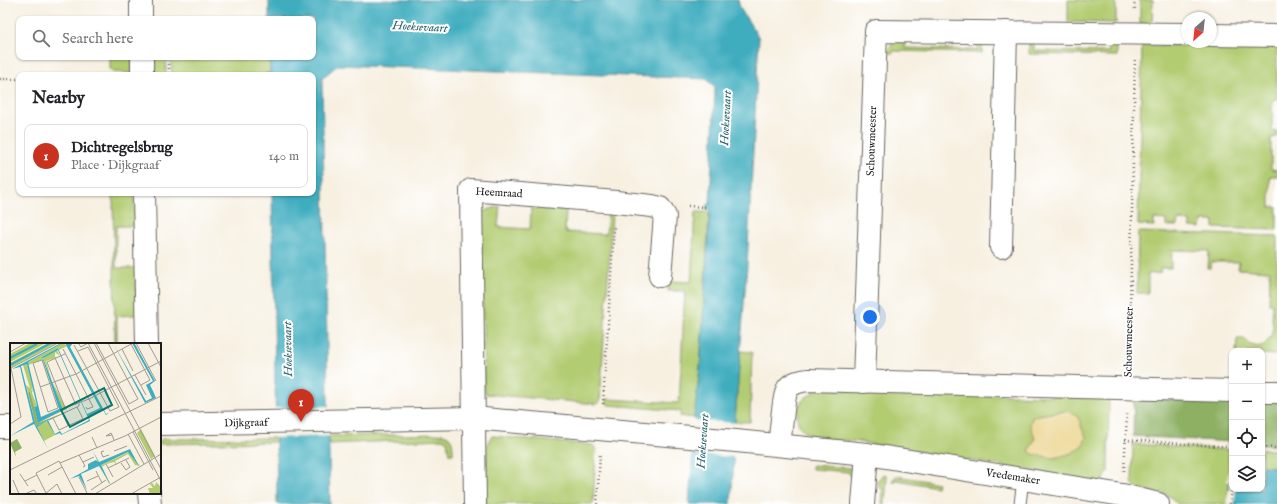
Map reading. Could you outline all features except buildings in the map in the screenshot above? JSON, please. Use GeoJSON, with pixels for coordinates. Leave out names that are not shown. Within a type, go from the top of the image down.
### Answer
{"type":"FeatureCollection","features":[{"type":"Feature","properties":{"kind":"street"},"geometry":{"type":"LineString","coordinates":[[141,0],[141,16]]}},
{"type":"Feature","properties":{"kind":"street","name":"Schouwmeester"},"geometry":{"type":"LineString","coordinates":[[864,382],[876,31],[1181,34]]}},
{"type":"Feature","properties":{"kind":"street"},"geometry":{"type":"LineString","coordinates":[[1001,247],[1006,32]]}},
{"type":"Feature","properties":{"kind":"street"},"geometry":{"type":"LineString","coordinates":[[1217,34],[1277,36]]}},
{"type":"Feature","properties":{"kind":"street"},"geometry":{"type":"LineString","coordinates":[[142,60],[142,72]]}},
{"type":"Feature","properties":{"kind":"street","name":"Heemraad"},"geometry":{"type":"LineString","coordinates":[[475,504],[471,190],[616,202],[660,208],[665,216],[660,276]]}},
{"type":"Feature","properties":{"kind":"street"},"geometry":{"type":"LineString","coordinates":[[144,196],[147,343]]}},
{"type":"Feature","properties":{"kind":"street","name":"Schouwmeester"},"geometry":{"type":"LineString","coordinates":[[779,445],[784,401],[788,388],[796,382],[808,380],[1229,391]]}},
{"type":"Feature","properties":{"kind":"street"},"geometry":{"type":"LineString","coordinates":[[1265,392],[1277,392]]}},
{"type":"Feature","properties":{"kind":"street"},"geometry":{"type":"LineString","coordinates":[[473,418],[601,430]]}},
{"type":"Feature","properties":{"kind":"street","name":"Dijkgraaf"},"geometry":{"type":"LineString","coordinates":[[161,424],[473,418]]}},
{"type":"Feature","properties":{"kind":"street","name":"Vredemaker"},"geometry":{"type":"LineString","coordinates":[[601,430],[692,437],[867,454],[1122,495],[1158,504]]}},
{"type":"Feature","properties":{"kind":"street"},"geometry":{"type":"LineString","coordinates":[[864,504],[867,454]]}},
{"type":"Feature","properties":{"kind":"street"},"geometry":{"type":"LineString","coordinates":[[149,494],[150,504]]}},
{"type":"Feature","properties":{"kind":"lane"},"geometry":{"type":"LineString","coordinates":[[1020,504],[1023,479]]}},
{"type":"Feature","properties":{"kind":"path","name":"Schouwmeester"},"geometry":{"type":"LineString","coordinates":[[1122,495],[1128,388],[1135,33],[1134,0]]}},
{"type":"Feature","properties":{"kind":"path"},"geometry":{"type":"LineString","coordinates":[[169,64],[170,72]]}},
{"type":"Feature","properties":{"kind":"path"},"geometry":{"type":"LineString","coordinates":[[0,79],[16,79]]}},
{"type":"Feature","properties":{"kind":"path"},"geometry":{"type":"LineString","coordinates":[[596,504],[616,202]]}},
{"type":"Feature","properties":{"kind":"path"},"geometry":{"type":"LineString","coordinates":[[692,206],[706,207]]}},
{"type":"Feature","properties":{"kind":"path"},"geometry":{"type":"LineString","coordinates":[[1126,440],[1229,447]]}},
{"type":"Feature","properties":{"kind":"path"},"geometry":{"type":"LineString","coordinates":[[1265,447],[1277,448]]}},
{"type":"Feature","properties":{"kind":"path"},"geometry":{"type":"LineString","coordinates":[[1230,504],[1232,492]]}},
{"type":"Feature","properties":{"kind":"green space"},"geometry":{"type":"Polygon","coordinates":[[[1068,0],[1116,0],[1116,23],[1068,22],[1068,0]]]}},
{"type":"Feature","properties":{"kind":"green space"},"geometry":{"type":"Polygon","coordinates":[[[1140,0],[1153,0],[1152,24],[1140,24],[1140,0]]]}},
{"type":"Feature","properties":{"kind":"green space"},"geometry":{"type":"Polygon","coordinates":[[[905,40],[905,48],[977,50],[978,41],[982,41],[982,53],[894,51],[893,53],[885,53],[893,43],[905,40]]]}},
{"type":"Feature","properties":{"kind":"green space"},"geometry":{"type":"Polygon","coordinates":[[[1029,42],[1034,43],[1034,51],[1109,52],[1109,44],[1117,44],[1117,56],[1029,54],[1029,42]]]}},
{"type":"Feature","properties":{"kind":"green space"},"geometry":{"type":"Polygon","coordinates":[[[1142,45],[1181,46],[1181,48],[1217,48],[1217,46],[1277,47],[1277,99],[1272,100],[1272,131],[1277,132],[1277,137],[1271,138],[1271,169],[1277,170],[1277,176],[1270,176],[1270,207],[1277,207],[1277,230],[1214,228],[1214,221],[1202,221],[1201,228],[1190,227],[1190,221],[1178,220],[1177,226],[1166,226],[1166,220],[1154,219],[1154,226],[1138,225],[1142,45]]]}},
{"type":"Feature","properties":{"kind":"green space"},"geometry":{"type":"Polygon","coordinates":[[[110,60],[132,60],[132,72],[112,72],[110,68],[110,60]]]}},
{"type":"Feature","properties":{"kind":"green space"},"geometry":{"type":"Polygon","coordinates":[[[148,60],[269,60],[270,72],[172,72],[171,64],[167,61],[166,72],[149,72],[148,60]]]}},
{"type":"Feature","properties":{"kind":"green space"},"geometry":{"type":"Polygon","coordinates":[[[113,196],[134,196],[135,226],[116,226],[116,268],[136,268],[136,315],[117,316],[117,343],[115,343],[113,196]]]}},
{"type":"Feature","properties":{"kind":"green space"},"geometry":{"type":"Polygon","coordinates":[[[500,206],[498,227],[530,229],[531,208],[566,210],[565,232],[606,234],[608,213],[612,214],[600,401],[597,404],[486,394],[484,389],[481,212],[500,206]]]}},
{"type":"Feature","properties":{"kind":"green space"},"geometry":{"type":"Polygon","coordinates":[[[695,212],[709,212],[700,368],[694,418],[680,416],[681,411],[609,405],[607,404],[606,399],[679,403],[685,291],[668,291],[670,281],[691,282],[695,212]]]}},
{"type":"Feature","properties":{"kind":"green space"},"geometry":{"type":"Polygon","coordinates":[[[1138,232],[1277,236],[1277,355],[1265,354],[1265,348],[1236,348],[1237,339],[1244,339],[1257,346],[1267,342],[1270,337],[1273,326],[1273,304],[1269,304],[1270,271],[1238,269],[1239,262],[1211,262],[1211,268],[1208,268],[1209,251],[1172,250],[1171,268],[1161,268],[1160,273],[1148,274],[1148,293],[1137,293],[1138,232]]]}},
{"type":"Feature","properties":{"kind":"green space"},"geometry":{"type":"Polygon","coordinates":[[[740,351],[752,352],[750,422],[735,422],[740,351]]]}},
{"type":"Feature","properties":{"kind":"green space"},"geometry":{"type":"Polygon","coordinates":[[[813,389],[1109,398],[1108,471],[1102,483],[853,441],[816,437],[807,434],[801,428],[798,420],[798,410],[800,404],[806,397],[814,393],[813,389]]]}},
{"type":"Feature","properties":{"kind":"green space"},"geometry":{"type":"Polygon","coordinates":[[[1134,399],[1229,401],[1229,442],[1133,436],[1134,399]]]}},
{"type":"Feature","properties":{"kind":"green space"},"geometry":{"type":"Polygon","coordinates":[[[1265,401],[1277,402],[1277,446],[1265,445],[1265,401]]]}},
{"type":"Feature","properties":{"kind":"green space"},"geometry":{"type":"Polygon","coordinates":[[[443,434],[451,439],[453,454],[449,454],[447,441],[443,439],[329,444],[328,436],[443,434]]]}},
{"type":"Feature","properties":{"kind":"green space"},"geometry":{"type":"Polygon","coordinates":[[[492,436],[593,445],[596,449],[593,504],[486,504],[486,449],[492,436]]]}},
{"type":"Feature","properties":{"kind":"green space"},"geometry":{"type":"Polygon","coordinates":[[[276,438],[276,442],[161,444],[162,439],[276,438]]]}},
{"type":"Feature","properties":{"kind":"green space"},"geometry":{"type":"Polygon","coordinates":[[[1133,444],[1229,450],[1229,492],[1234,492],[1243,504],[1177,504],[1167,495],[1142,490],[1134,486],[1132,482],[1133,444]]]}},
{"type":"Feature","properties":{"kind":"green space"},"geometry":{"type":"Polygon","coordinates":[[[1265,449],[1277,450],[1277,473],[1265,472],[1265,449]]]}},
{"type":"Feature","properties":{"kind":"green space"},"geometry":{"type":"Polygon","coordinates":[[[812,465],[851,468],[855,473],[856,504],[851,504],[853,480],[848,472],[812,469],[812,465]]]}},
{"type":"Feature","properties":{"kind":"green space"},"geometry":{"type":"Polygon","coordinates":[[[883,474],[887,476],[885,504],[882,504],[883,491],[876,483],[883,474]]]}},
{"type":"Feature","properties":{"kind":"green space"},"geometry":{"type":"Polygon","coordinates":[[[897,476],[938,483],[937,487],[897,480],[893,483],[893,479],[897,476]]]}},
{"type":"Feature","properties":{"kind":"sand"},"geometry":{"type":"Polygon","coordinates":[[[1066,411],[1071,412],[1078,417],[1086,436],[1084,443],[1072,453],[1054,458],[1032,454],[1029,450],[1035,439],[1030,424],[1032,418],[1038,415],[1066,411]]]}},
{"type":"Feature","properties":{"kind":"water","name":"Hoeksevaart"},"geometry":{"type":"Polygon","coordinates":[[[269,0],[738,0],[740,8],[759,38],[747,266],[732,459],[734,460],[731,504],[689,504],[694,418],[700,368],[710,210],[706,209],[707,205],[710,204],[715,87],[706,79],[338,65],[322,78],[330,504],[277,504],[272,196],[316,196],[316,72],[270,72],[269,60],[316,60],[316,16],[269,16],[269,0]]]}},
{"type":"Feature","properties":{"kind":"water"},"geometry":{"type":"Polygon","coordinates":[[[1265,466],[1277,467],[1277,504],[1227,504],[1229,484],[1229,492],[1265,492],[1265,466]]]}},
{"type":"Feature","properties":{"kind":"pier"},"geometry":{"type":"Polygon","coordinates":[[[330,406],[330,436],[274,438],[274,408],[330,406]]]}},
{"type":"Feature","properties":{"kind":"pier"},"geometry":{"type":"Polygon","coordinates":[[[693,420],[737,423],[734,457],[690,454],[693,420]]]}},
{"type":"Feature","properties":{"kind":"pier"},"geometry":{"type":"Polygon","coordinates":[[[1229,469],[1229,482],[1227,481],[1229,469]]]}},
{"type":"Feature","properties":{"kind":"pier"},"geometry":{"type":"Polygon","coordinates":[[[1229,488],[1229,492],[1236,492],[1234,504],[1226,504],[1229,488]]]}},
{"type":"Feature","properties":{"kind":"place","name":"Dichtregelsbrug"},"geometry":{"type":"Point","coordinates":[301,422]}}]}
